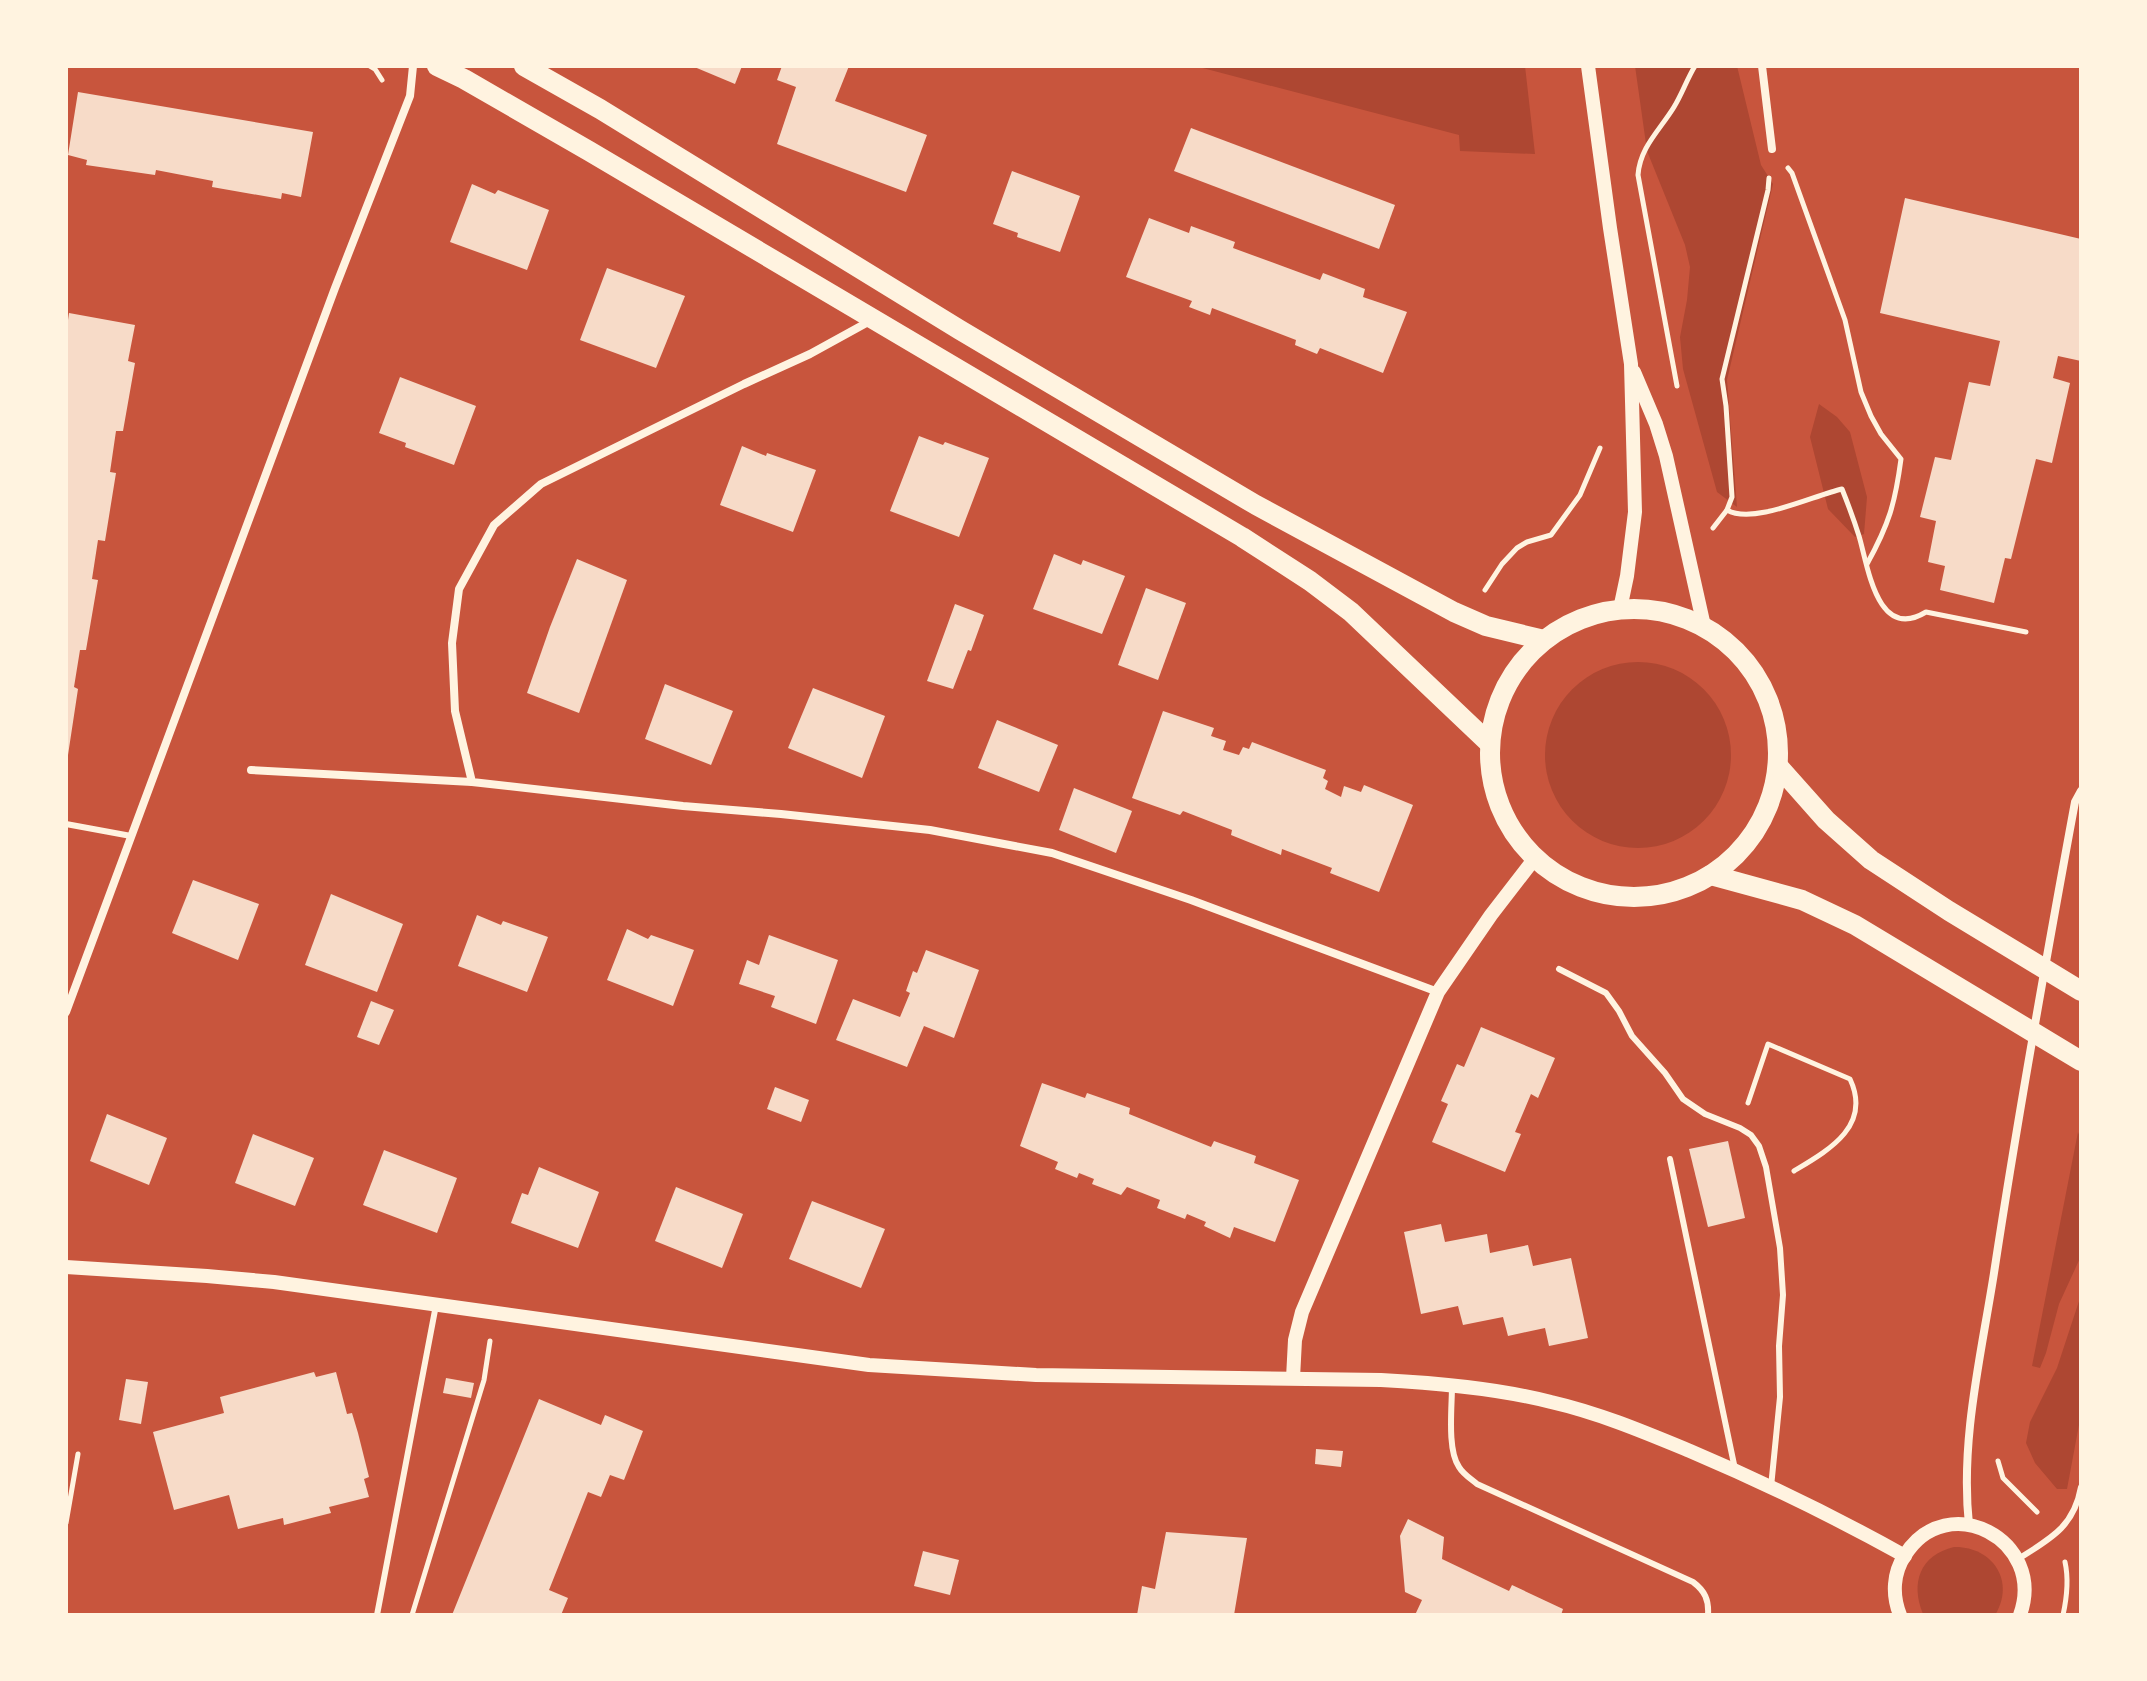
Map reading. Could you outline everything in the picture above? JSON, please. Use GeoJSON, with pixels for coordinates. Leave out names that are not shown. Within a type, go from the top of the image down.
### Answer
{"type":"FeatureCollection","features":[{"type":"Feature","properties":{"kind":"main road"},"geometry":{"type":"LineString","coordinates":[[437,66],[875,319],[1242,537],[1310,581],[1370,629],[1490,744]]}},
{"type":"Feature","properties":{"kind":"main road"},"geometry":{"type":"LineString","coordinates":[[524,66],[1256,505],[1468,619],[1544,640]]}},
{"type":"Feature","properties":{"kind":"main road"},"geometry":{"type":"LineString","coordinates":[[1606,611],[1661,611],[1704,626],[1740,654],[1758,679],[1775,721],[1778,766],[1771,799],[1756,829],[1737,855],[1697,883],[1667,894],[1636,898],[1604,895],[1574,884],[1535,858],[1514,834],[1500,806],[1491,776],[1490,744],[1496,711],[1510,679],[1525,658],[1544,640],[1579,619],[1606,611]]}},
{"type":"Feature","properties":{"kind":"main road"},"geometry":{"type":"LineString","coordinates":[[1778,766],[1826,820],[1871,860],[2081,991]]}},
{"type":"Feature","properties":{"kind":"main road"},"geometry":{"type":"LineString","coordinates":[[1711,875],[1802,900],[1855,925],[2081,1061]]}},
{"type":"Feature","properties":{"kind":"street"},"geometry":{"type":"LineString","coordinates":[[66,1012],[335,288],[410,96],[413,66]]}},
{"type":"Feature","properties":{"kind":"street"},"geometry":{"type":"LineString","coordinates":[[1588,66],[1631,364],[1635,512],[1620,609]]}},
{"type":"Feature","properties":{"kind":"street"},"geometry":{"type":"LineString","coordinates":[[1762,66],[1772,149]]}},
{"type":"Feature","properties":{"kind":"street"},"geometry":{"type":"LineString","coordinates":[[472,782],[455,711],[452,643],[459,589],[494,525],[541,484],[810,354],[875,319]]}},
{"type":"Feature","properties":{"kind":"street"},"geometry":{"type":"LineString","coordinates":[[1631,364],[1666,456],[1704,626]]}},
{"type":"Feature","properties":{"kind":"street"},"geometry":{"type":"LineString","coordinates":[[251,770],[472,782],[930,830],[1052,853],[1191,900],[1438,992]]}},
{"type":"Feature","properties":{"kind":"street"},"geometry":{"type":"LineString","coordinates":[[1969,1525],[1967,1480],[1973,1406],[2018,1116],[2075,802],[2081,791]]}},
{"type":"Feature","properties":{"kind":"street"},"geometry":{"type":"LineString","coordinates":[[1293,1378],[1295,1340],[1302,1312],[1438,992],[1535,858]]}},
{"type":"Feature","properties":{"kind":"street"},"geometry":{"type":"LineString","coordinates":[[66,1267],[274,1282],[869,1365],[1036,1375],[1381,1380],[1526,1396],[1628,1425],[1771,1487],[1905,1556]]}},
{"type":"Feature","properties":{"kind":"street"},"geometry":{"type":"LineString","coordinates":[[1900,1615],[1895,1583],[1897,1572],[1915,1542],[1934,1529],[1969,1525],[2002,1540],[2017,1559],[2025,1580],[2020,1615]]}},
{"type":"Feature","properties":{"kind":"lane"},"geometry":{"type":"LineString","coordinates":[[66,824],[131,836]]}},
{"type":"Feature","properties":{"kind":"lane"},"geometry":{"type":"LineString","coordinates":[[1559,969],[1606,993],[1632,1036],[1683,1099],[1705,1114],[1740,1128],[1751,1135],[1759,1146],[1770,1186],[1780,1248],[1783,1295],[1779,1346],[1780,1397],[1771,1487]]}},
{"type":"Feature","properties":{"kind":"lane"},"geometry":{"type":"LineString","coordinates":[[1670,1159],[1735,1471]]}},
{"type":"Feature","properties":{"kind":"lane"},"geometry":{"type":"LineString","coordinates":[[377,1615],[436,1305]]}},
{"type":"Feature","properties":{"kind":"lane"},"geometry":{"type":"LineString","coordinates":[[1452,1386],[1452,1448],[1460,1470],[1477,1484],[1693,1582],[1706,1595],[1708,1615]]}},
{"type":"Feature","properties":{"kind":"lane"},"geometry":{"type":"LineString","coordinates":[[2017,1559],[2056,1535],[2071,1517],[2081,1487]]}},
{"type":"Feature","properties":{"kind":"path"},"geometry":{"type":"LineString","coordinates":[[1678,392],[1638,175],[1639,162],[1646,148],[1674,107],[1695,66]]}},
{"type":"Feature","properties":{"kind":"path"},"geometry":{"type":"LineString","coordinates":[[1707,517],[1710,531],[1727,510],[1732,497],[1722,379],[1768,190],[1772,149]]}},
{"type":"Feature","properties":{"kind":"path"},"geometry":{"type":"LineString","coordinates":[[1772,149],[1792,173],[1847,327],[1861,392],[1881,434],[1901,459],[1892,512],[1867,564]]}},
{"type":"Feature","properties":{"kind":"path"},"geometry":{"type":"LineString","coordinates":[[1468,619],[1509,555],[1527,542],[1551,535],[1580,495],[1600,446]]}},
{"type":"Feature","properties":{"kind":"path"},"geometry":{"type":"LineString","coordinates":[[1727,510],[1735,515],[1755,515],[1842,489],[1872,586],[1879,601],[1898,618],[1909,620],[1926,612],[2026,632]]}},
{"type":"Feature","properties":{"kind":"path"},"geometry":{"type":"LineString","coordinates":[[1740,1128],[1768,1044],[1850,1079],[1856,1092],[1856,1114],[1848,1130],[1832,1148],[1770,1186]]}},
{"type":"Feature","properties":{"kind":"path"},"geometry":{"type":"LineString","coordinates":[[412,1615],[484,1380],[494,1313]]}},
{"type":"Feature","properties":{"kind":"path"},"geometry":{"type":"LineString","coordinates":[[66,1523],[78,1454]]}},
{"type":"Feature","properties":{"kind":"path"},"geometry":{"type":"LineString","coordinates":[[1998,1457],[2003,1478],[2056,1535],[2068,1573],[2063,1615]]}},
{"type":"Feature","properties":{"kind":"shaded area"},"geometry":{"type":"Polygon","coordinates":[[[1195,66],[1525,66],[1535,154],[1460,151],[1459,135],[1195,66]]]}},
{"type":"Feature","properties":{"kind":"shaded area"},"geometry":{"type":"Polygon","coordinates":[[[1635,66],[1737,66],[1761,165],[1773,184],[1727,380],[1737,507],[1717,492],[1683,369],[1680,337],[1690,267],[1685,245],[1647,151],[1635,66]]]}},
{"type":"Feature","properties":{"kind":"shaded area"},"geometry":{"type":"Polygon","coordinates":[[[1819,404],[1837,417],[1850,432],[1867,497],[1864,534],[1855,537],[1828,509],[1810,437],[1819,404]]]}},
{"type":"Feature","properties":{"kind":"shaded area"},"geometry":{"type":"Polygon","coordinates":[[[1638,662],[1674,669],[1704,689],[1724,719],[1731,755],[1724,791],[1704,821],[1674,841],[1638,848],[1602,841],[1572,821],[1552,791],[1545,755],[1552,719],[1572,689],[1602,669],[1638,662]]]}},
{"type":"Feature","properties":{"kind":"shaded area"},"geometry":{"type":"Polygon","coordinates":[[[2078,1132],[2081,1140],[2081,1256],[2059,1304],[2040,1368],[2032,1366],[2078,1132]]]}},
{"type":"Feature","properties":{"kind":"shaded area"},"geometry":{"type":"Polygon","coordinates":[[[2081,1295],[2081,1414],[2067,1489],[2057,1489],[2035,1463],[2026,1443],[2030,1422],[2057,1368],[2081,1295]]]}},
{"type":"Feature","properties":{"kind":"shaded area"},"geometry":{"type":"Polygon","coordinates":[[[1954,1547],[1979,1552],[1997,1568],[2003,1590],[1995,1615],[1923,1614],[1918,1592],[1921,1572],[1933,1556],[1954,1547]]]}},
{"type":"Feature","properties":{"kind":"building"},"geometry":{"type":"Polygon","coordinates":[[[692,66],[742,66],[735,84],[692,66]]]}},
{"type":"Feature","properties":{"kind":"building"},"geometry":{"type":"Polygon","coordinates":[[[782,66],[849,66],[835,101],[927,135],[906,192],[777,144],[796,87],[777,80],[782,66]]]}},
{"type":"Feature","properties":{"kind":"building"},"geometry":{"type":"Polygon","coordinates":[[[78,92],[313,132],[301,197],[282,193],[281,199],[212,187],[213,181],[156,170],[155,175],[86,165],[87,160],[68,155],[78,92]]]}},
{"type":"Feature","properties":{"kind":"building"},"geometry":{"type":"Polygon","coordinates":[[[1191,128],[1395,205],[1379,249],[1174,171],[1191,128]]]}},
{"type":"Feature","properties":{"kind":"building"},"geometry":{"type":"Polygon","coordinates":[[[1012,171],[1080,196],[1060,252],[1017,237],[1018,233],[993,224],[1012,171]]]}},
{"type":"Feature","properties":{"kind":"building"},"geometry":{"type":"Polygon","coordinates":[[[472,184],[495,194],[498,190],[549,210],[527,270],[450,242],[472,184]]]}},
{"type":"Feature","properties":{"kind":"building"},"geometry":{"type":"Polygon","coordinates":[[[1905,198],[2081,239],[2081,361],[2058,356],[2053,378],[2070,383],[2052,463],[2036,459],[2011,559],[2005,558],[1994,603],[1940,590],[1945,566],[1928,562],[1936,521],[1920,517],[1935,457],[1951,460],[1969,382],[1990,386],[2000,341],[1880,313],[1905,198]]]}},
{"type":"Feature","properties":{"kind":"building"},"geometry":{"type":"Polygon","coordinates":[[[1149,218],[1189,233],[1191,226],[1235,242],[1233,248],[1320,280],[1323,273],[1365,289],[1363,297],[1407,312],[1383,373],[1320,348],[1317,354],[1295,345],[1296,340],[1212,308],[1210,315],[1189,307],[1192,301],[1126,277],[1149,218]]]}},
{"type":"Feature","properties":{"kind":"building"},"geometry":{"type":"Polygon","coordinates":[[[607,268],[685,296],[656,368],[580,340],[607,268]]]}},
{"type":"Feature","properties":{"kind":"building"},"geometry":{"type":"Polygon","coordinates":[[[69,313],[135,325],[128,361],[135,363],[123,431],[116,431],[110,472],[116,473],[105,541],[98,540],[92,579],[98,580],[86,650],[80,650],[74,687],[78,689],[66,755],[66,334],[69,313]]]}},
{"type":"Feature","properties":{"kind":"building"},"geometry":{"type":"Polygon","coordinates":[[[400,377],[476,406],[454,465],[405,447],[406,443],[379,433],[400,377]]]}},
{"type":"Feature","properties":{"kind":"building"},"geometry":{"type":"Polygon","coordinates":[[[919,436],[989,458],[959,537],[890,511],[919,436]]]}},
{"type":"Feature","properties":{"kind":"building"},"geometry":{"type":"Polygon","coordinates":[[[742,446],[816,470],[793,532],[720,505],[742,446]]]}},
{"type":"Feature","properties":{"kind":"building"},"geometry":{"type":"Polygon","coordinates":[[[1054,554],[1081,565],[1083,560],[1125,576],[1102,634],[1033,609],[1054,554]]]}},
{"type":"Feature","properties":{"kind":"building"},"geometry":{"type":"Polygon","coordinates":[[[577,559],[627,580],[579,713],[527,693],[577,559]]]}},
{"type":"Feature","properties":{"kind":"building"},"geometry":{"type":"Polygon","coordinates":[[[1146,588],[1186,603],[1158,680],[1118,665],[1146,588]]]}},
{"type":"Feature","properties":{"kind":"building"},"geometry":{"type":"Polygon","coordinates":[[[955,604],[984,615],[953,689],[927,681],[955,604]]]}},
{"type":"Feature","properties":{"kind":"building"},"geometry":{"type":"Polygon","coordinates":[[[665,684],[733,711],[711,765],[645,739],[665,684]]]}},
{"type":"Feature","properties":{"kind":"building"},"geometry":{"type":"Polygon","coordinates":[[[813,688],[885,716],[862,778],[788,748],[813,688]]]}},
{"type":"Feature","properties":{"kind":"building"},"geometry":{"type":"Polygon","coordinates":[[[1163,711],[1214,728],[1211,736],[1226,741],[1223,750],[1239,755],[1243,747],[1249,749],[1252,742],[1326,770],[1323,778],[1328,781],[1325,789],[1341,797],[1344,786],[1361,792],[1364,785],[1413,805],[1379,892],[1330,873],[1332,868],[1282,849],[1281,855],[1231,835],[1232,830],[1183,811],[1180,815],[1132,798],[1163,711]]]}},
{"type":"Feature","properties":{"kind":"building"},"geometry":{"type":"Polygon","coordinates":[[[997,720],[1058,745],[1039,792],[978,768],[997,720]]]}},
{"type":"Feature","properties":{"kind":"building"},"geometry":{"type":"Polygon","coordinates":[[[1074,788],[1132,811],[1116,853],[1059,830],[1074,788]]]}},
{"type":"Feature","properties":{"kind":"building"},"geometry":{"type":"Polygon","coordinates":[[[193,880],[259,904],[238,960],[172,933],[193,880]]]}},
{"type":"Feature","properties":{"kind":"building"},"geometry":{"type":"Polygon","coordinates":[[[331,894],[403,924],[377,992],[305,965],[331,894]]]}},
{"type":"Feature","properties":{"kind":"building"},"geometry":{"type":"Polygon","coordinates":[[[477,915],[501,925],[503,921],[548,937],[527,992],[458,966],[477,915]]]}},
{"type":"Feature","properties":{"kind":"building"},"geometry":{"type":"Polygon","coordinates":[[[627,929],[648,939],[651,935],[694,950],[673,1006],[607,980],[627,929]]]}},
{"type":"Feature","properties":{"kind":"building"},"geometry":{"type":"Polygon","coordinates":[[[769,935],[838,960],[816,1024],[771,1007],[775,996],[739,984],[747,960],[759,965],[769,935]]]}},
{"type":"Feature","properties":{"kind":"building"},"geometry":{"type":"Polygon","coordinates":[[[926,950],[979,970],[954,1038],[924,1026],[907,1067],[836,1040],[853,999],[900,1017],[910,993],[906,991],[913,971],[917,973],[926,950]]]}},
{"type":"Feature","properties":{"kind":"building"},"geometry":{"type":"Polygon","coordinates":[[[371,1001],[394,1010],[379,1045],[357,1037],[371,1001]]]}},
{"type":"Feature","properties":{"kind":"building"},"geometry":{"type":"Polygon","coordinates":[[[1481,1027],[1555,1058],[1538,1098],[1531,1094],[1515,1132],[1521,1134],[1505,1172],[1432,1142],[1448,1104],[1441,1101],[1457,1064],[1464,1067],[1481,1027]]]}},
{"type":"Feature","properties":{"kind":"building"},"geometry":{"type":"Polygon","coordinates":[[[1042,1083],[1085,1098],[1087,1093],[1130,1108],[1129,1114],[1211,1147],[1214,1141],[1256,1156],[1254,1163],[1299,1180],[1275,1242],[1234,1227],[1230,1238],[1187,1214],[1185,1219],[1157,1208],[1160,1200],[1127,1187],[1121,1195],[1092,1184],[1094,1179],[1079,1173],[1077,1178],[1055,1169],[1058,1162],[1020,1146],[1042,1083]]]}},
{"type":"Feature","properties":{"kind":"building"},"geometry":{"type":"Polygon","coordinates":[[[775,1087],[809,1100],[801,1122],[767,1109],[775,1087]]]}},
{"type":"Feature","properties":{"kind":"building"},"geometry":{"type":"Polygon","coordinates":[[[107,1114],[167,1138],[149,1185],[90,1161],[107,1114]]]}},
{"type":"Feature","properties":{"kind":"building"},"geometry":{"type":"Polygon","coordinates":[[[253,1134],[314,1158],[295,1206],[235,1183],[253,1134]]]}},
{"type":"Feature","properties":{"kind":"building"},"geometry":{"type":"Polygon","coordinates":[[[1728,1141],[1745,1218],[1708,1227],[1689,1149],[1728,1141]]]}},
{"type":"Feature","properties":{"kind":"building"},"geometry":{"type":"Polygon","coordinates":[[[384,1150],[457,1178],[437,1233],[363,1205],[384,1150]]]}},
{"type":"Feature","properties":{"kind":"building"},"geometry":{"type":"Polygon","coordinates":[[[539,1167],[599,1192],[578,1248],[511,1223],[522,1193],[528,1195],[539,1167]]]}},
{"type":"Feature","properties":{"kind":"building"},"geometry":{"type":"Polygon","coordinates":[[[676,1187],[743,1214],[722,1268],[655,1241],[676,1187]]]}},
{"type":"Feature","properties":{"kind":"building"},"geometry":{"type":"Polygon","coordinates":[[[812,1201],[885,1229],[861,1288],[789,1259],[812,1201]]]}},
{"type":"Feature","properties":{"kind":"building"},"geometry":{"type":"Polygon","coordinates":[[[1441,1224],[1445,1242],[1487,1234],[1490,1253],[1528,1245],[1533,1266],[1571,1258],[1588,1338],[1549,1346],[1545,1328],[1508,1336],[1503,1317],[1463,1325],[1458,1306],[1421,1314],[1404,1232],[1441,1224]]]}},
{"type":"Feature","properties":{"kind":"building"},"geometry":{"type":"Polygon","coordinates":[[[314,1372],[316,1377],[336,1372],[347,1414],[352,1413],[358,1433],[369,1477],[364,1479],[369,1497],[329,1507],[331,1513],[284,1525],[283,1518],[238,1529],[229,1495],[174,1510],[153,1432],[224,1413],[220,1397],[314,1372]]]}},
{"type":"Feature","properties":{"kind":"building"},"geometry":{"type":"Polygon","coordinates":[[[446,1378],[474,1383],[471,1398],[443,1393],[446,1378]]]}},
{"type":"Feature","properties":{"kind":"building"},"geometry":{"type":"Polygon","coordinates":[[[126,1379],[148,1382],[141,1424],[119,1420],[126,1379]]]}},
{"type":"Feature","properties":{"kind":"building"},"geometry":{"type":"Polygon","coordinates":[[[539,1399],[601,1425],[605,1415],[643,1431],[624,1480],[610,1475],[601,1497],[588,1492],[549,1590],[568,1598],[561,1615],[452,1615],[539,1399]]]}},
{"type":"Feature","properties":{"kind":"building"},"geometry":{"type":"Polygon","coordinates":[[[1316,1449],[1343,1451],[1341,1467],[1315,1464],[1316,1449]]]}},
{"type":"Feature","properties":{"kind":"building"},"geometry":{"type":"Polygon","coordinates":[[[1408,1519],[1444,1537],[1442,1559],[1509,1591],[1512,1585],[1563,1609],[1561,1615],[1415,1615],[1422,1600],[1405,1592],[1400,1536],[1408,1519]]]}},
{"type":"Feature","properties":{"kind":"building"},"geometry":{"type":"Polygon","coordinates":[[[1166,1532],[1247,1538],[1234,1615],[1137,1615],[1142,1586],[1155,1589],[1166,1532]]]}},
{"type":"Feature","properties":{"kind":"building"},"geometry":{"type":"Polygon","coordinates":[[[923,1551],[959,1560],[950,1595],[914,1586],[923,1551]]]}}]}
